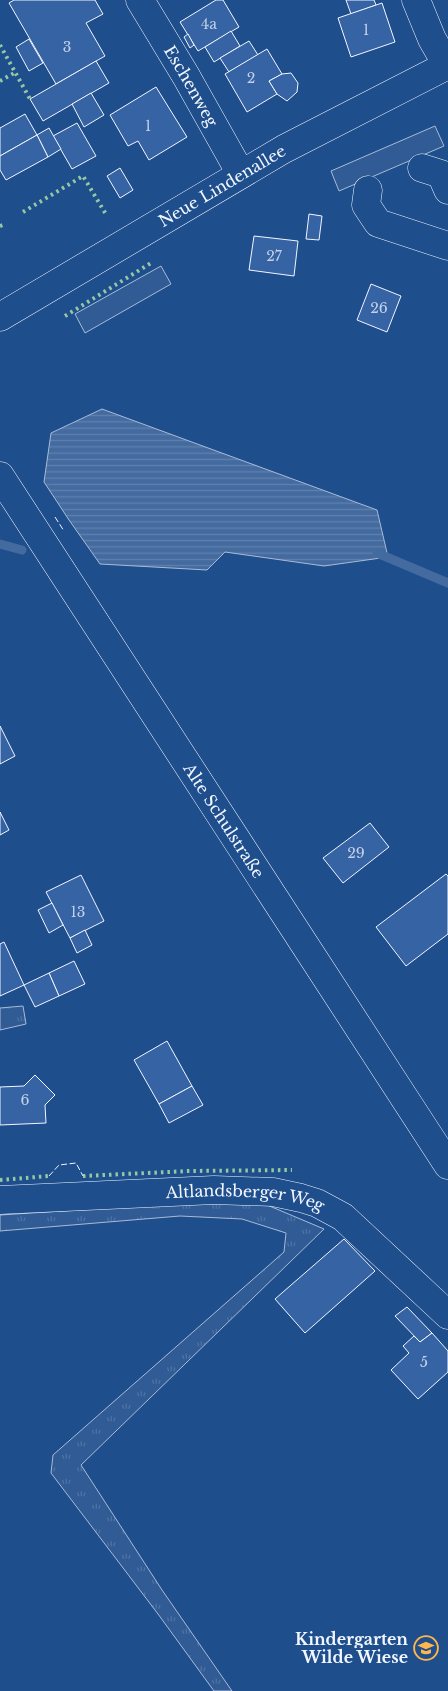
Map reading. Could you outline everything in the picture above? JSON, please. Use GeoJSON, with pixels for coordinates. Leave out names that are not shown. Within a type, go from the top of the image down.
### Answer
{"type":"FeatureCollection","features":[{"type":"Feature","properties":{"kind":"street","name":"Eschenweg"},"geometry":{"type":"LineString","coordinates":[[140,0],[186,76],[241,174]]}},
{"type":"Feature","properties":{"kind":"street"},"geometry":{"type":"LineString","coordinates":[[416,0],[432,39],[447,65]]}},
{"type":"Feature","properties":{"kind":"street","name":"Neue Lindenallee"},"geometry":{"type":"LineString","coordinates":[[0,317],[284,149],[447,65]]}},
{"type":"Feature","properties":{"kind":"street"},"geometry":{"type":"LineString","coordinates":[[422,168],[441,174],[448,190]]}},
{"type":"Feature","properties":{"kind":"street"},"geometry":{"type":"LineString","coordinates":[[368,190],[366,205],[378,222],[448,246]]}},
{"type":"Feature","properties":{"kind":"street","name":"Alte Schulstraße"},"geometry":{"type":"LineString","coordinates":[[0,476],[448,1165]]}},
{"type":"Feature","properties":{"kind":"street","name":"Altlandsberger Weg"},"geometry":{"type":"LineString","coordinates":[[0,1200],[214,1190],[273,1192],[301,1198],[343,1217],[448,1315]]}},
{"type":"Feature","properties":{"kind":"green space"},"geometry":{"type":"Polygon","coordinates":[[[23,1006],[26,1024],[0,1030],[0,1008],[23,1006]]]}},
{"type":"Feature","properties":{"kind":"green space"},"geometry":{"type":"Polygon","coordinates":[[[253,1199],[324,1229],[81,1465],[162,1590],[232,1691],[214,1691],[51,1473],[53,1455],[284,1252],[286,1233],[242,1219],[180,1216],[0,1231],[0,1215],[253,1199]]]}},
{"type":"Feature","properties":{"kind":"shaded area"},"geometry":{"type":"Polygon","coordinates":[[[435,126],[444,146],[339,191],[331,171],[435,126]]]}},
{"type":"Feature","properties":{"kind":"shaded area"},"geometry":{"type":"Polygon","coordinates":[[[161,266],[171,284],[85,333],[75,314],[161,266]]]}},
{"type":"Feature","properties":{"kind":"shaded area"},"geometry":{"type":"Polygon","coordinates":[[[102,409],[377,510],[388,557],[324,566],[225,552],[207,570],[100,564],[44,482],[51,433],[102,409]]]}},
{"type":"Feature","properties":{"kind":"building"},"geometry":{"type":"Polygon","coordinates":[[[14,0],[95,0],[103,14],[86,23],[105,56],[56,84],[9,3],[14,0]]]}},
{"type":"Feature","properties":{"kind":"building"},"geometry":{"type":"Polygon","coordinates":[[[216,0],[223,0],[239,27],[198,51],[180,22],[216,0]]]}},
{"type":"Feature","properties":{"kind":"building"},"geometry":{"type":"Polygon","coordinates":[[[346,0],[374,0],[376,5],[351,14],[346,0]]]}},
{"type":"Feature","properties":{"kind":"building"},"geometry":{"type":"Polygon","coordinates":[[[382,3],[395,42],[351,57],[338,18],[382,3]]]}},
{"type":"Feature","properties":{"kind":"building"},"geometry":{"type":"Polygon","coordinates":[[[231,31],[240,46],[214,62],[205,47],[231,31]]]}},
{"type":"Feature","properties":{"kind":"building"},"geometry":{"type":"Polygon","coordinates":[[[188,34],[194,45],[190,48],[184,37],[188,34]]]}},
{"type":"Feature","properties":{"kind":"building"},"geometry":{"type":"Polygon","coordinates":[[[29,39],[43,63],[29,71],[16,47],[29,39]]]}},
{"type":"Feature","properties":{"kind":"building"},"geometry":{"type":"Polygon","coordinates":[[[249,41],[258,55],[229,72],[220,58],[249,41]]]}},
{"type":"Feature","properties":{"kind":"building"},"geometry":{"type":"Polygon","coordinates":[[[267,49],[282,74],[269,81],[277,94],[247,112],[225,74],[267,49]]]}},
{"type":"Feature","properties":{"kind":"building"},"geometry":{"type":"Polygon","coordinates":[[[96,61],[109,83],[43,121],[30,99],[96,61]]]}},
{"type":"Feature","properties":{"kind":"building"},"geometry":{"type":"Polygon","coordinates":[[[291,73],[298,83],[297,92],[287,101],[277,94],[269,81],[282,74],[291,73]]]}},
{"type":"Feature","properties":{"kind":"building"},"geometry":{"type":"Polygon","coordinates":[[[156,87],[187,137],[149,160],[138,141],[128,146],[110,115],[156,87]]]}},
{"type":"Feature","properties":{"kind":"building"},"geometry":{"type":"Polygon","coordinates":[[[91,93],[104,115],[84,127],[72,104],[91,93]]]}},
{"type":"Feature","properties":{"kind":"building"},"geometry":{"type":"Polygon","coordinates":[[[25,114],[37,135],[0,156],[0,128],[25,114]]]}},
{"type":"Feature","properties":{"kind":"building"},"geometry":{"type":"Polygon","coordinates":[[[77,123],[96,156],[72,169],[53,136],[77,123]]]}},
{"type":"Feature","properties":{"kind":"building"},"geometry":{"type":"Polygon","coordinates":[[[49,128],[61,149],[48,157],[37,135],[49,128]]]}},
{"type":"Feature","properties":{"kind":"building"},"geometry":{"type":"Polygon","coordinates":[[[37,135],[48,157],[6,180],[0,170],[0,156],[37,135]]]}},
{"type":"Feature","properties":{"kind":"building"},"geometry":{"type":"Polygon","coordinates":[[[120,168],[133,190],[120,198],[107,176],[120,168]]]}},
{"type":"Feature","properties":{"kind":"building"},"geometry":{"type":"Polygon","coordinates":[[[309,214],[322,216],[319,240],[306,239],[309,214]]]}},
{"type":"Feature","properties":{"kind":"building"},"geometry":{"type":"Polygon","coordinates":[[[254,236],[298,241],[294,276],[249,270],[254,236]]]}},
{"type":"Feature","properties":{"kind":"building"},"geometry":{"type":"Polygon","coordinates":[[[371,284],[401,296],[387,332],[357,320],[371,284]]]}},
{"type":"Feature","properties":{"kind":"building"},"geometry":{"type":"Polygon","coordinates":[[[0,726],[15,756],[0,764],[0,726]]]}},
{"type":"Feature","properties":{"kind":"building"},"geometry":{"type":"Polygon","coordinates":[[[0,812],[9,830],[0,835],[0,812]]]}},
{"type":"Feature","properties":{"kind":"building"},"geometry":{"type":"Polygon","coordinates":[[[370,823],[389,847],[343,883],[323,858],[370,823]]]}},
{"type":"Feature","properties":{"kind":"building"},"geometry":{"type":"Polygon","coordinates":[[[446,874],[448,876],[448,934],[406,966],[376,927],[446,874]]]}},
{"type":"Feature","properties":{"kind":"building"},"geometry":{"type":"Polygon","coordinates":[[[81,875],[104,921],[70,938],[46,892],[81,875]]]}},
{"type":"Feature","properties":{"kind":"building"},"geometry":{"type":"Polygon","coordinates":[[[52,903],[63,925],[49,933],[38,910],[52,903]]]}},
{"type":"Feature","properties":{"kind":"building"},"geometry":{"type":"Polygon","coordinates":[[[85,930],[92,945],[77,953],[70,938],[85,930]]]}},
{"type":"Feature","properties":{"kind":"building"},"geometry":{"type":"Polygon","coordinates":[[[4,942],[24,985],[0,996],[0,944],[4,942]]]}},
{"type":"Feature","properties":{"kind":"building"},"geometry":{"type":"Polygon","coordinates":[[[74,961],[85,984],[59,996],[49,973],[74,961]]]}},
{"type":"Feature","properties":{"kind":"building"},"geometry":{"type":"Polygon","coordinates":[[[49,973],[59,996],[35,1007],[24,985],[49,973]]]}},
{"type":"Feature","properties":{"kind":"building"},"geometry":{"type":"Polygon","coordinates":[[[167,1041],[192,1086],[159,1104],[134,1060],[167,1041]]]}},
{"type":"Feature","properties":{"kind":"building"},"geometry":{"type":"Polygon","coordinates":[[[35,1075],[55,1095],[45,1105],[46,1123],[0,1125],[0,1087],[24,1086],[35,1075]]]}},
{"type":"Feature","properties":{"kind":"building"},"geometry":{"type":"Polygon","coordinates":[[[192,1086],[203,1105],[169,1123],[159,1104],[192,1086]]]}},
{"type":"Feature","properties":{"kind":"building"},"geometry":{"type":"Polygon","coordinates":[[[344,1239],[375,1271],[305,1333],[275,1299],[344,1239]]]}},
{"type":"Feature","properties":{"kind":"building"},"geometry":{"type":"Polygon","coordinates":[[[407,1307],[432,1333],[420,1342],[395,1316],[407,1307]]]}},
{"type":"Feature","properties":{"kind":"building"},"geometry":{"type":"Polygon","coordinates":[[[432,1333],[448,1351],[448,1372],[418,1399],[391,1370],[409,1353],[403,1346],[414,1336],[420,1342],[432,1333]]]}},
{"type":"Feature","properties":{"kind":"waterway"},"geometry":{"type":"LineString","coordinates":[[0,544],[22,550]]}},
{"type":"Feature","properties":{"kind":"waterway"},"geometry":{"type":"LineString","coordinates":[[377,553],[448,583]]}},
{"type":"Feature","properties":{"kind":"hedge"},"geometry":{"type":"LineString","coordinates":[[0,45],[30,99]]}},
{"type":"Feature","properties":{"kind":"hedge"},"geometry":{"type":"LineString","coordinates":[[0,81],[16,72]]}},
{"type":"Feature","properties":{"kind":"hedge"},"geometry":{"type":"LineString","coordinates":[[23,212],[83,176],[107,216]]}},
{"type":"Feature","properties":{"kind":"hedge"},"geometry":{"type":"LineString","coordinates":[[65,316],[151,263]]}},
{"type":"Feature","properties":{"kind":"hedge"},"geometry":{"type":"LineString","coordinates":[[83,1176],[189,1171],[292,1170]]}},
{"type":"Feature","properties":{"kind":"hedge"},"geometry":{"type":"LineString","coordinates":[[0,1180],[49,1176]]}},
{"type":"Feature","properties":{"kind":"fence"},"geometry":{"type":"LineString","coordinates":[[55,517],[64,531]]}},
{"type":"Feature","properties":{"kind":"fence"},"geometry":{"type":"LineString","coordinates":[[49,1176],[59,1165],[76,1163],[83,1176]]}},
{"type":"Feature","properties":{"kind":"place","name":"Kindergarten Wilde Wiese"},"geometry":{"type":"Point","coordinates":[426,1648]}}]}
